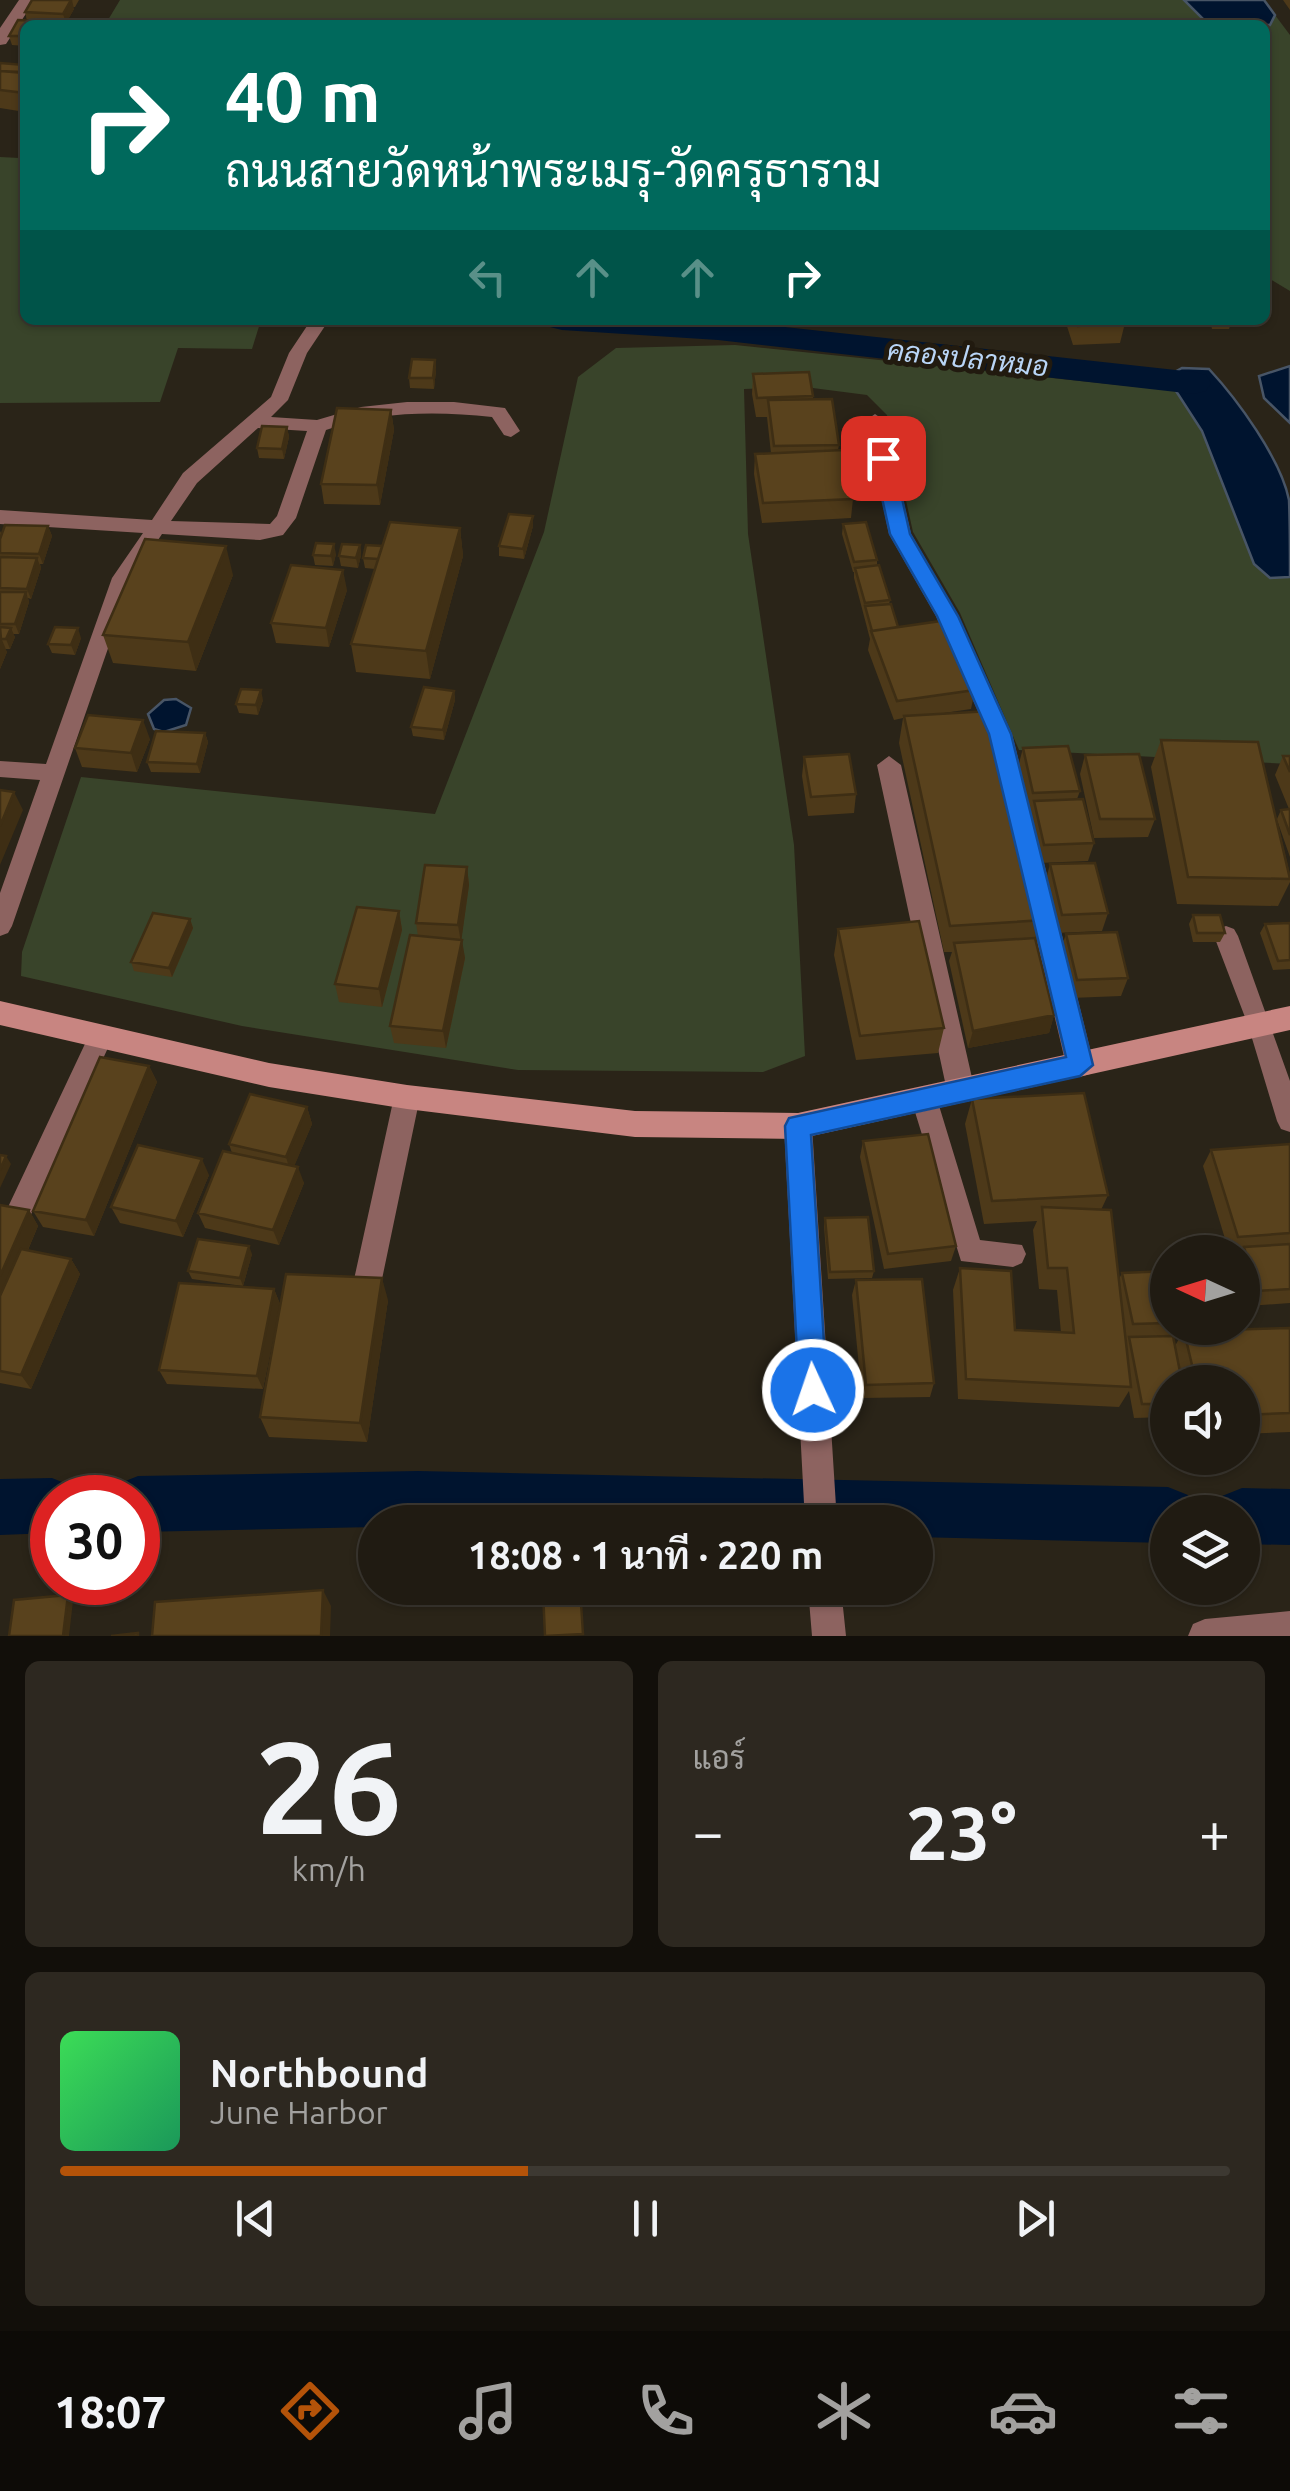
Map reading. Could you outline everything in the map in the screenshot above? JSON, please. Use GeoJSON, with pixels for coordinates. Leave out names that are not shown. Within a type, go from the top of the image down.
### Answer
{"type":"FeatureCollection","features":[{"type":"Feature","properties":{"kind":"street"},"geometry":{"type":"LineString","coordinates":[[0,40],[27,0]]}},
{"type":"Feature","properties":{"kind":"street"},"geometry":{"type":"LineString","coordinates":[[874,421],[900,534],[947,616],[1000,734],[1080,1065]]}},
{"type":"Feature","properties":{"kind":"street"},"geometry":{"type":"LineString","coordinates":[[889,766],[960,1091]]}},
{"type":"Feature","properties":{"kind":"street"},"geometry":{"type":"LineString","coordinates":[[0,1013],[269,1076],[407,1097],[635,1124],[798,1126],[1290,1018]]}},
{"type":"Feature","properties":{"kind":"street"},"geometry":{"type":"LineString","coordinates":[[798,1126],[820,1505]]}},
{"type":"Feature","properties":{"kind":"street"},"geometry":{"type":"LineString","coordinates":[[827,1605],[829,1634]]}},
{"type":"Feature","properties":{"kind":"street"},"geometry":{"type":"LineString","coordinates":[[1205,1636],[1290,1628]]}},
{"type":"Feature","properties":{"kind":"lane"},"geometry":{"type":"LineString","coordinates":[[0,926],[122,578],[190,478],[279,400],[298,353],[317,325]]}},
{"type":"Feature","properties":{"kind":"lane"},"geometry":{"type":"LineString","coordinates":[[257,422],[318,426],[347,414],[466,407],[498,412],[511,431]]}},
{"type":"Feature","properties":{"kind":"lane"},"geometry":{"type":"LineString","coordinates":[[0,517],[152,530],[260,534],[276,530],[286,518],[318,426]]}},
{"type":"Feature","properties":{"kind":"lane"},"geometry":{"type":"LineString","coordinates":[[0,769],[56,773]]}},
{"type":"Feature","properties":{"kind":"lane"},"geometry":{"type":"LineString","coordinates":[[1226,936],[1260,1024],[1290,1120]]}},
{"type":"Feature","properties":{"kind":"lane"},"geometry":{"type":"LineString","coordinates":[[18,1214],[102,1037]]}},
{"type":"Feature","properties":{"kind":"lane"},"geometry":{"type":"LineString","coordinates":[[368,1284],[407,1097]]}},
{"type":"Feature","properties":{"kind":"lane"},"geometry":{"type":"LineString","coordinates":[[924,1099],[970,1252],[1013,1254]]}},
{"type":"Feature","properties":{"kind":"green space"},"geometry":{"type":"Polygon","coordinates":[[[120,0],[1184,0],[1204,20],[108,20],[120,0]]]}},
{"type":"Feature","properties":{"kind":"green space"},"geometry":{"type":"Polygon","coordinates":[[[1275,15],[1290,35],[1290,291],[1270,279],[1270,20],[1275,15]]]}},
{"type":"Feature","properties":{"kind":"green space"},"geometry":{"type":"Polygon","coordinates":[[[0,157],[20,158],[20,325],[259,325],[252,349],[178,348],[160,402],[0,403],[0,157]]]}},
{"type":"Feature","properties":{"kind":"green space"},"geometry":{"type":"Polygon","coordinates":[[[735,345],[1176,391],[1202,431],[1254,564],[1270,578],[1290,577],[1290,764],[1019,750],[960,613],[913,532],[887,415],[867,395],[805,387],[744,389],[748,534],[794,845],[805,1056],[763,1072],[518,1070],[242,1026],[21,976],[22,952],[81,777],[435,814],[544,532],[578,377],[616,348],[735,345]]]}},
{"type":"Feature","properties":{"kind":"water"},"geometry":{"type":"Polygon","coordinates":[[[1184,0],[1264,0],[1275,15],[1270,25],[1270,20],[1204,20],[1184,0]]]}},
{"type":"Feature","properties":{"kind":"water"},"geometry":{"type":"Polygon","coordinates":[[[1290,366],[1290,423],[1264,398],[1259,376],[1290,366]]]}},
{"type":"Feature","properties":{"kind":"water"},"geometry":{"type":"Polygon","coordinates":[[[1182,368],[1209,369],[1268,448],[1289,500],[1290,577],[1270,578],[1254,564],[1202,431],[1176,391],[1173,373],[1182,368]]]}},
{"type":"Feature","properties":{"kind":"water"},"geometry":{"type":"Polygon","coordinates":[[[176,699],[191,708],[186,725],[164,732],[154,729],[148,714],[164,700],[176,699]]]}},
{"type":"Feature","properties":{"kind":"building"},"geometry":{"type":"Polygon","coordinates":[[[32,0],[71,0],[63,14],[25,12],[32,0]]]}},
{"type":"Feature","properties":{"kind":"building"},"geometry":{"type":"Polygon","coordinates":[[[18,20],[20,20],[20,36],[9,36],[18,20]]]}},
{"type":"Feature","properties":{"kind":"building"},"geometry":{"type":"Polygon","coordinates":[[[0,63],[20,65],[20,72],[0,71],[0,63]]]}},
{"type":"Feature","properties":{"kind":"building"},"geometry":{"type":"Polygon","coordinates":[[[0,71],[20,73],[20,92],[0,90],[0,71]]]}},
{"type":"Feature","properties":{"kind":"building"},"geometry":{"type":"Polygon","coordinates":[[[412,359],[435,360],[433,378],[409,378],[412,359]]]}},
{"type":"Feature","properties":{"kind":"building"},"geometry":{"type":"Polygon","coordinates":[[[809,372],[813,396],[757,398],[753,374],[809,372]]]}},
{"type":"Feature","properties":{"kind":"building"},"geometry":{"type":"Polygon","coordinates":[[[832,399],[839,445],[774,446],[768,400],[832,399]]]}},
{"type":"Feature","properties":{"kind":"building"},"geometry":{"type":"Polygon","coordinates":[[[337,408],[391,410],[377,485],[321,484],[337,408]]]}},
{"type":"Feature","properties":{"kind":"building"},"geometry":{"type":"Polygon","coordinates":[[[262,426],[287,427],[282,449],[257,448],[262,426]]]}},
{"type":"Feature","properties":{"kind":"building"},"geometry":{"type":"Polygon","coordinates":[[[843,450],[853,499],[763,503],[755,454],[843,450]]]}},
{"type":"Feature","properties":{"kind":"building"},"geometry":{"type":"Polygon","coordinates":[[[509,514],[533,516],[523,549],[499,546],[509,514]]]}},
{"type":"Feature","properties":{"kind":"building"},"geometry":{"type":"Polygon","coordinates":[[[390,522],[460,528],[426,651],[351,644],[390,522]]]}},
{"type":"Feature","properties":{"kind":"building"},"geometry":{"type":"Polygon","coordinates":[[[866,522],[877,560],[854,562],[843,524],[866,522]]]}},
{"type":"Feature","properties":{"kind":"building"},"geometry":{"type":"Polygon","coordinates":[[[5,525],[48,526],[39,554],[0,553],[5,525]]]}},
{"type":"Feature","properties":{"kind":"building"},"geometry":{"type":"Polygon","coordinates":[[[145,539],[226,546],[188,642],[103,635],[145,539]]]}},
{"type":"Feature","properties":{"kind":"building"},"geometry":{"type":"Polygon","coordinates":[[[316,543],[334,544],[331,556],[313,555],[316,543]]]}},
{"type":"Feature","properties":{"kind":"building"},"geometry":{"type":"Polygon","coordinates":[[[342,544],[360,545],[356,558],[339,556],[342,544]]]}},
{"type":"Feature","properties":{"kind":"building"},"geometry":{"type":"Polygon","coordinates":[[[366,545],[382,546],[378,559],[363,558],[366,545]]]}},
{"type":"Feature","properties":{"kind":"building"},"geometry":{"type":"Polygon","coordinates":[[[0,557],[37,558],[27,589],[0,588],[0,557]]]}},
{"type":"Feature","properties":{"kind":"building"},"geometry":{"type":"Polygon","coordinates":[[[291,565],[343,570],[326,628],[271,623],[291,565]]]}},
{"type":"Feature","properties":{"kind":"building"},"geometry":{"type":"Polygon","coordinates":[[[879,565],[890,600],[865,603],[855,568],[879,565]]]}},
{"type":"Feature","properties":{"kind":"building"},"geometry":{"type":"Polygon","coordinates":[[[0,592],[26,592],[15,624],[0,624],[0,592]]]}},
{"type":"Feature","properties":{"kind":"building"},"geometry":{"type":"Polygon","coordinates":[[[891,604],[898,627],[872,631],[865,606],[891,604]]]}},
{"type":"Feature","properties":{"kind":"building"},"geometry":{"type":"Polygon","coordinates":[[[948,620],[975,690],[897,701],[871,631],[948,620]]]}},
{"type":"Feature","properties":{"kind":"building"},"geometry":{"type":"Polygon","coordinates":[[[0,627],[11,628],[6,639],[1,639],[0,627]]]}},
{"type":"Feature","properties":{"kind":"building"},"geometry":{"type":"Polygon","coordinates":[[[55,627],[78,628],[71,645],[48,644],[55,627]]]}},
{"type":"Feature","properties":{"kind":"building"},"geometry":{"type":"Polygon","coordinates":[[[424,687],[454,691],[443,730],[411,727],[424,687]]]}},
{"type":"Feature","properties":{"kind":"building"},"geometry":{"type":"Polygon","coordinates":[[[241,689],[261,690],[256,705],[236,704],[241,689]]]}},
{"type":"Feature","properties":{"kind":"building"},"geometry":{"type":"Polygon","coordinates":[[[990,711],[1044,920],[950,926],[904,716],[990,711]]]}},
{"type":"Feature","properties":{"kind":"building"},"geometry":{"type":"Polygon","coordinates":[[[88,715],[143,720],[131,753],[75,748],[88,715]]]}},
{"type":"Feature","properties":{"kind":"building"},"geometry":{"type":"Polygon","coordinates":[[[156,731],[205,733],[197,764],[147,762],[156,731]]]}},
{"type":"Feature","properties":{"kind":"building"},"geometry":{"type":"Polygon","coordinates":[[[1161,740],[1258,742],[1290,879],[1188,877],[1161,740]]]}},
{"type":"Feature","properties":{"kind":"building"},"geometry":{"type":"Polygon","coordinates":[[[1068,746],[1080,791],[1033,793],[1023,748],[1068,746]]]}},
{"type":"Feature","properties":{"kind":"building"},"geometry":{"type":"Polygon","coordinates":[[[849,754],[856,794],[811,797],[804,757],[849,754]]]}},
{"type":"Feature","properties":{"kind":"building"},"geometry":{"type":"Polygon","coordinates":[[[1139,754],[1155,819],[1100,819],[1085,755],[1139,754]]]}},
{"type":"Feature","properties":{"kind":"building"},"geometry":{"type":"Polygon","coordinates":[[[0,790],[14,792],[0,826],[0,790]]]}},
{"type":"Feature","properties":{"kind":"building"},"geometry":{"type":"Polygon","coordinates":[[[1083,799],[1094,843],[1044,845],[1034,801],[1083,799]]]}},
{"type":"Feature","properties":{"kind":"building"},"geometry":{"type":"Polygon","coordinates":[[[1290,809],[1290,835],[1281,810],[1290,809]]]}},
{"type":"Feature","properties":{"kind":"building"},"geometry":{"type":"Polygon","coordinates":[[[1095,863],[1108,913],[1062,915],[1050,864],[1095,863]]]}},
{"type":"Feature","properties":{"kind":"building"},"geometry":{"type":"Polygon","coordinates":[[[425,865],[467,867],[458,925],[416,923],[425,865]]]}},
{"type":"Feature","properties":{"kind":"building"},"geometry":{"type":"Polygon","coordinates":[[[357,907],[399,911],[379,989],[335,984],[357,907]]]}},
{"type":"Feature","properties":{"kind":"building"},"geometry":{"type":"Polygon","coordinates":[[[153,913],[190,919],[169,968],[131,962],[153,913]]]}},
{"type":"Feature","properties":{"kind":"building"},"geometry":{"type":"Polygon","coordinates":[[[1193,915],[1220,915],[1225,933],[1197,933],[1193,915]]]}},
{"type":"Feature","properties":{"kind":"building"},"geometry":{"type":"Polygon","coordinates":[[[919,921],[944,1028],[860,1036],[838,929],[919,921]]]}},
{"type":"Feature","properties":{"kind":"building"},"geometry":{"type":"Polygon","coordinates":[[[1290,923],[1290,960],[1278,961],[1265,924],[1290,923]]]}},
{"type":"Feature","properties":{"kind":"building"},"geometry":{"type":"Polygon","coordinates":[[[1117,932],[1128,978],[1077,980],[1066,934],[1117,932]]]}},
{"type":"Feature","properties":{"kind":"building"},"geometry":{"type":"Polygon","coordinates":[[[410,935],[462,940],[443,1031],[390,1026],[410,935]]]}},
{"type":"Feature","properties":{"kind":"building"},"geometry":{"type":"Polygon","coordinates":[[[1035,938],[1054,1015],[973,1031],[954,943],[1035,938]]]}},
{"type":"Feature","properties":{"kind":"building"},"geometry":{"type":"Polygon","coordinates":[[[100,1057],[149,1066],[86,1220],[33,1211],[100,1057]]]}},
{"type":"Feature","properties":{"kind":"building"},"geometry":{"type":"Polygon","coordinates":[[[1084,1093],[1108,1195],[992,1201],[972,1099],[1084,1093]]]}},
{"type":"Feature","properties":{"kind":"building"},"geometry":{"type":"Polygon","coordinates":[[[250,1094],[307,1107],[286,1157],[229,1144],[250,1094]]]}},
{"type":"Feature","properties":{"kind":"building"},"geometry":{"type":"Polygon","coordinates":[[[928,1134],[956,1246],[888,1254],[863,1141],[928,1134]]]}},
{"type":"Feature","properties":{"kind":"building"},"geometry":{"type":"Polygon","coordinates":[[[1290,1144],[1290,1233],[1237,1235],[1211,1150],[1290,1144]]]}},
{"type":"Feature","properties":{"kind":"building"},"geometry":{"type":"Polygon","coordinates":[[[138,1145],[202,1159],[176,1221],[111,1207],[138,1145]]]}},
{"type":"Feature","properties":{"kind":"building"},"geometry":{"type":"Polygon","coordinates":[[[223,1151],[298,1167],[273,1230],[198,1213],[223,1151]]]}},
{"type":"Feature","properties":{"kind":"building"},"geometry":{"type":"Polygon","coordinates":[[[0,1205],[29,1210],[0,1276],[0,1205]]]}},
{"type":"Feature","properties":{"kind":"building"},"geometry":{"type":"Polygon","coordinates":[[[1042,1207],[1111,1210],[1131,1387],[966,1379],[960,1268],[1011,1271],[1015,1330],[1074,1333],[1067,1268],[1048,1268],[1042,1207]]]}},
{"type":"Feature","properties":{"kind":"building"},"geometry":{"type":"Polygon","coordinates":[[[868,1217],[874,1271],[830,1272],[825,1218],[868,1217]]]}},
{"type":"Feature","properties":{"kind":"building"},"geometry":{"type":"Polygon","coordinates":[[[198,1239],[249,1246],[240,1278],[188,1271],[198,1239]]]}},
{"type":"Feature","properties":{"kind":"building"},"geometry":{"type":"Polygon","coordinates":[[[1290,1244],[1290,1289],[1260,1291],[1260,1246],[1290,1244]]]}},
{"type":"Feature","properties":{"kind":"building"},"geometry":{"type":"Polygon","coordinates":[[[21,1249],[71,1259],[21,1375],[0,1371],[0,1296],[21,1249]]]}},
{"type":"Feature","properties":{"kind":"building"},"geometry":{"type":"Polygon","coordinates":[[[1150,1272],[1150,1324],[1133,1324],[1122,1273],[1150,1272]]]}},
{"type":"Feature","properties":{"kind":"building"},"geometry":{"type":"Polygon","coordinates":[[[286,1274],[382,1278],[360,1423],[260,1417],[286,1274]]]}},
{"type":"Feature","properties":{"kind":"building"},"geometry":{"type":"Polygon","coordinates":[[[922,1279],[934,1383],[866,1385],[856,1280],[922,1279]]]}},
{"type":"Feature","properties":{"kind":"building"},"geometry":{"type":"Polygon","coordinates":[[[179,1283],[274,1289],[257,1376],[159,1370],[179,1283]]]}},
{"type":"Feature","properties":{"kind":"building"},"geometry":{"type":"Polygon","coordinates":[[[1290,1328],[1290,1413],[1260,1414],[1260,1365],[1192,1365],[1187,1345],[1260,1345],[1260,1329],[1290,1328]]]}},
{"type":"Feature","properties":{"kind":"building"},"geometry":{"type":"Polygon","coordinates":[[[1129,1337],[1150,1337],[1150,1345],[1175,1345],[1179,1365],[1150,1365],[1150,1404],[1142,1404],[1129,1337]]]}},
{"type":"Feature","properties":{"kind":"building"},"geometry":{"type":"Polygon","coordinates":[[[323,1590],[321,1636],[152,1636],[155,1605],[323,1590]]]}},
{"type":"Feature","properties":{"kind":"building"},"geometry":{"type":"Polygon","coordinates":[[[30,1599],[30,1605],[67,1605],[63,1636],[9,1636],[14,1600],[30,1599]]]}},
{"type":"Feature","properties":{"kind":"building"},"geometry":{"type":"Polygon","coordinates":[[[544,1605],[581,1605],[583,1634],[545,1636],[544,1605]]]}},
{"type":"Feature","properties":{"kind":"waterway","name":"คลองปลาหมอ"},"geometry":{"type":"LineString","coordinates":[[640,325],[718,330],[1194,383]]}},
{"type":"Feature","properties":{"kind":"waterway"},"geometry":{"type":"LineString","coordinates":[[160,1504],[418,1499],[1150,1515]]}},
{"type":"Feature","properties":{"kind":"waterway"},"geometry":{"type":"LineString","coordinates":[[0,1507],[30,1506]]}},
{"type":"Feature","properties":{"kind":"waterway"},"geometry":{"type":"LineString","coordinates":[[1260,1516],[1290,1517]]}},
{"type":"Feature","properties":{"kind":"route"},"geometry":{"type":"LineString","coordinates":[[813,1390],[798,1126],[1080,1065],[1000,734],[947,616],[900,534],[883,458]]}}]}
